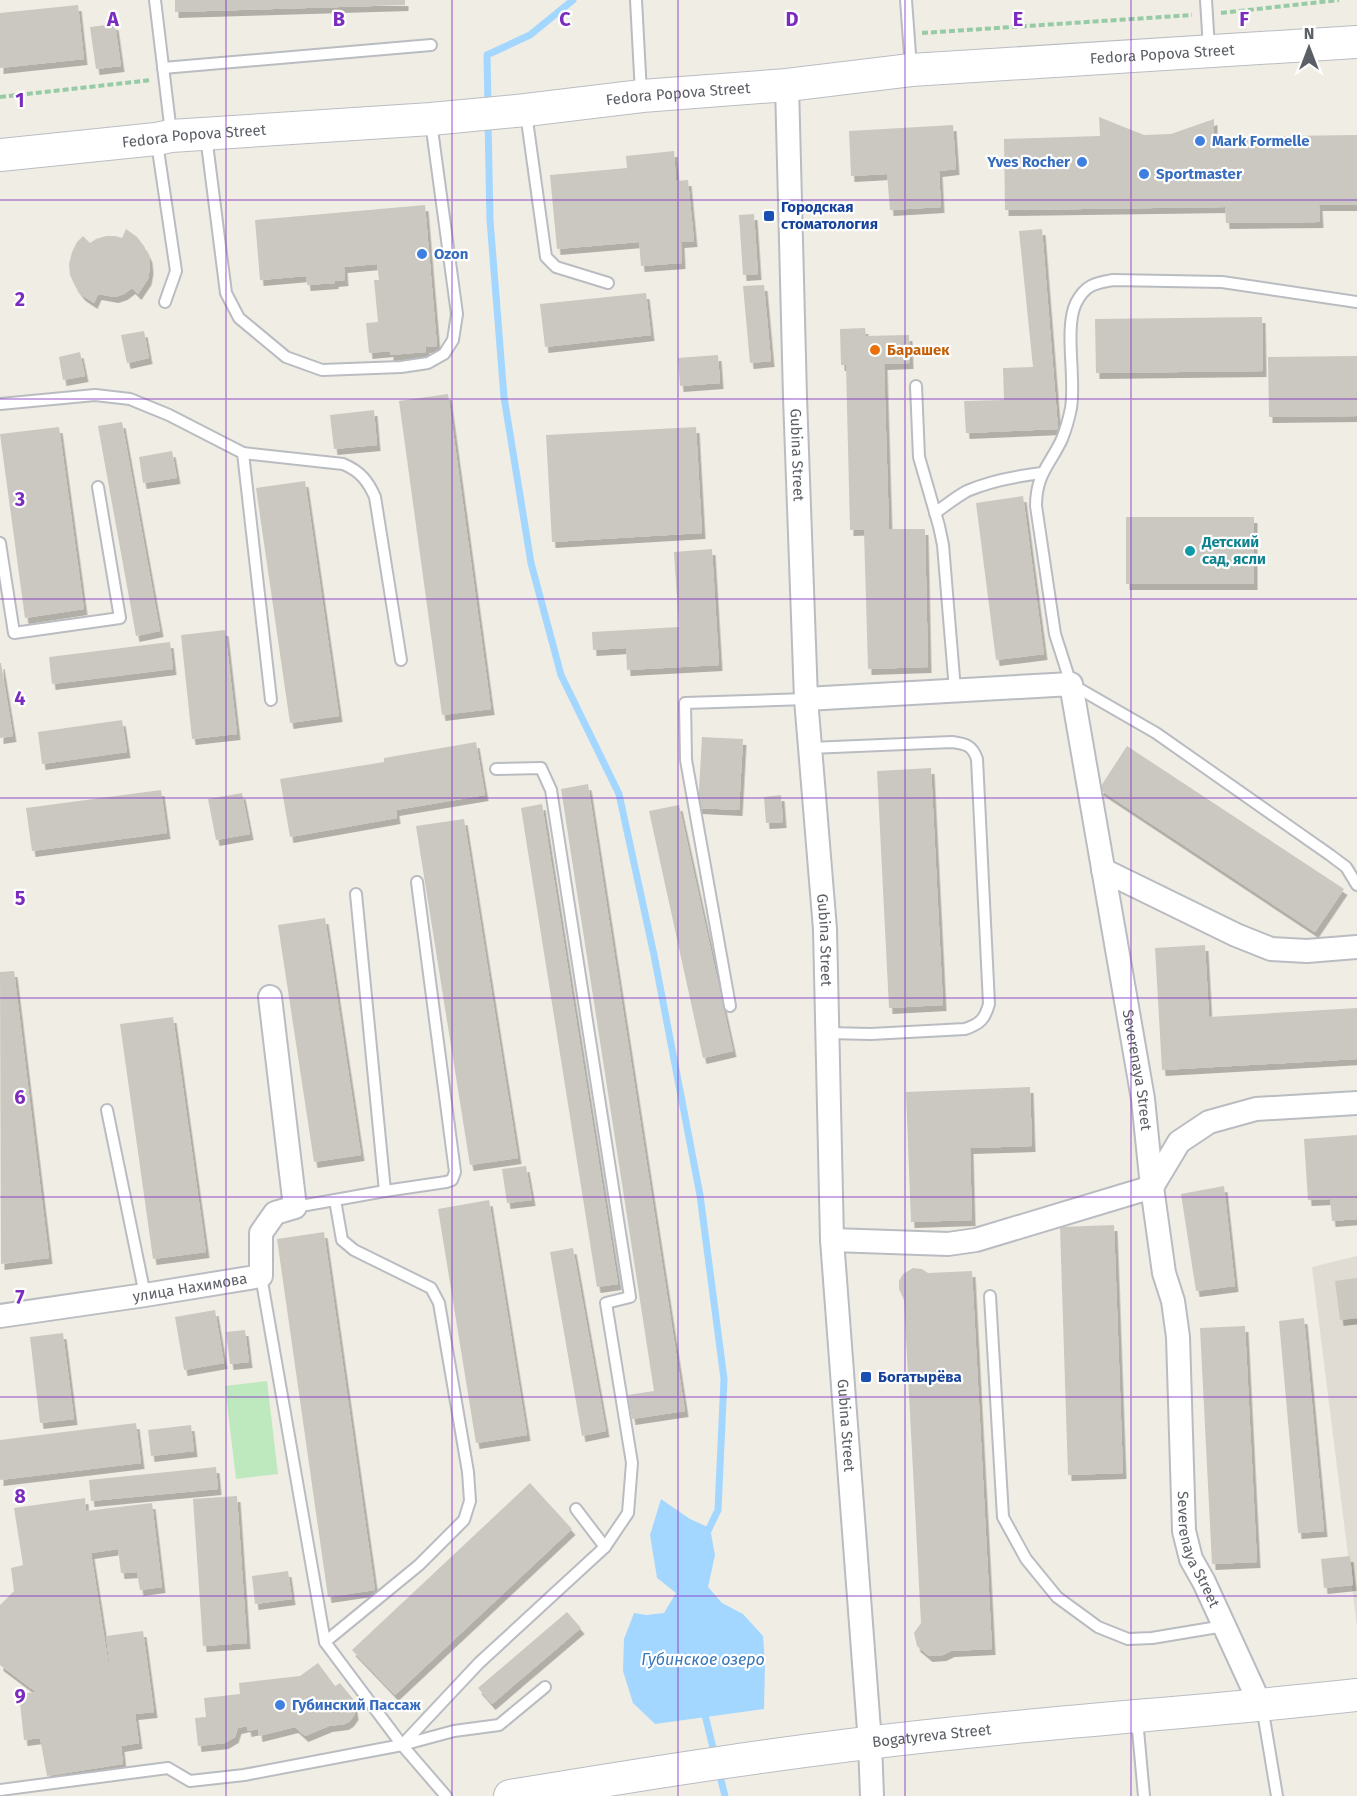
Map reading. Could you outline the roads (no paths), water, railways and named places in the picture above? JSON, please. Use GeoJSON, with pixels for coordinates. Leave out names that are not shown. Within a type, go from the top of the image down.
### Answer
{"type":"FeatureCollection","features":[{"type":"Feature","properties":{"kind":"street","name":"Fedora Popova Street"},"geometry":{"type":"LineString","coordinates":[[0,155],[206,134],[431,119],[642,96],[787,85],[911,70],[1357,42]]}},
{"type":"Feature","properties":{"kind":"street","name":"Gubina Street"},"geometry":{"type":"LineString","coordinates":[[787,85],[806,699],[825,929],[832,1240],[870,1743],[872,1796]]}},
{"type":"Feature","properties":{"kind":"street"},"geometry":{"type":"LineString","coordinates":[[806,699],[1071,684]]}},
{"type":"Feature","properties":{"kind":"street","name":"Severenaya Street"},"geometry":{"type":"LineString","coordinates":[[1071,684],[1143,1099],[1164,1273],[1173,1301],[1178,1337],[1184,1531],[1191,1559],[1262,1706]]}},
{"type":"Feature","properties":{"kind":"street"},"geometry":{"type":"LineString","coordinates":[[1103,870],[1236,935],[1271,949],[1307,951],[1357,947]]}},
{"type":"Feature","properties":{"kind":"street"},"geometry":{"type":"LineString","coordinates":[[270,997],[296,1207]]}},
{"type":"Feature","properties":{"kind":"street"},"geometry":{"type":"LineString","coordinates":[[832,1240],[948,1244],[976,1240],[1152,1187],[1179,1142],[1209,1122],[1256,1109],[1357,1103]]}},
{"type":"Feature","properties":{"kind":"street","name":"улица Нахимова"},"geometry":{"type":"LineString","coordinates":[[0,1316],[261,1276],[261,1233],[275,1213],[296,1207]]}},
{"type":"Feature","properties":{"kind":"street","name":"Bogatyreva Street"},"geometry":{"type":"LineString","coordinates":[[510,1796],[645,1774],[927,1736],[1136,1715],[1262,1706],[1357,1695]]}},
{"type":"Feature","properties":{"kind":"lane"},"geometry":{"type":"LineString","coordinates":[[154,0],[163,73],[164,138],[176,271],[165,302]]}},
{"type":"Feature","properties":{"kind":"lane"},"geometry":{"type":"LineString","coordinates":[[636,0],[642,96]]}},
{"type":"Feature","properties":{"kind":"lane"},"geometry":{"type":"LineString","coordinates":[[906,0],[911,70]]}},
{"type":"Feature","properties":{"kind":"lane"},"geometry":{"type":"LineString","coordinates":[[1206,0],[1210,51]]}},
{"type":"Feature","properties":{"kind":"lane"},"geometry":{"type":"LineString","coordinates":[[163,73],[431,45]]}},
{"type":"Feature","properties":{"kind":"lane"},"geometry":{"type":"LineString","coordinates":[[501,112],[546,256],[556,267],[608,283]]}},
{"type":"Feature","properties":{"kind":"lane"},"geometry":{"type":"LineString","coordinates":[[206,134],[226,293],[239,318],[285,357],[322,370],[401,367],[428,363],[444,354],[453,340],[458,314],[431,119]]}},
{"type":"Feature","properties":{"kind":"lane"},"geometry":{"type":"LineString","coordinates":[[1357,302],[1222,282],[1113,280],[1096,283],[1082,291],[1075,305],[1071,322],[1073,396],[1068,421],[1062,439],[1042,473],[1036,490],[1036,506],[1055,634],[1071,684],[1156,733],[1330,855],[1346,867],[1357,885]]}},
{"type":"Feature","properties":{"kind":"lane"},"geometry":{"type":"LineString","coordinates":[[916,386],[919,456],[943,545],[955,690]]}},
{"type":"Feature","properties":{"kind":"lane"},"geometry":{"type":"LineString","coordinates":[[0,404],[94,395],[130,399],[169,415],[243,453],[343,464],[356,470],[369,483],[375,497],[401,660]]}},
{"type":"Feature","properties":{"kind":"lane"},"geometry":{"type":"LineString","coordinates":[[243,453],[272,700]]}},
{"type":"Feature","properties":{"kind":"lane"},"geometry":{"type":"LineString","coordinates":[[935,513],[965,492],[981,486],[1042,473]]}},
{"type":"Feature","properties":{"kind":"lane"},"geometry":{"type":"LineString","coordinates":[[0,543],[14,633],[120,618],[98,487]]}},
{"type":"Feature","properties":{"kind":"lane"},"geometry":{"type":"LineString","coordinates":[[729,1006],[686,760],[685,703],[806,699]]}},
{"type":"Feature","properties":{"kind":"lane"},"geometry":{"type":"LineString","coordinates":[[810,748],[952,742],[965,744],[974,750],[977,759],[989,1004],[986,1015],[977,1025],[965,1029],[871,1034],[827,1033]]}},
{"type":"Feature","properties":{"kind":"lane"},"geometry":{"type":"LineString","coordinates":[[402,1745],[479,1663],[605,1547],[628,1513],[632,1463],[606,1303],[630,1297],[551,790],[541,768],[496,770]]}},
{"type":"Feature","properties":{"kind":"lane"},"geometry":{"type":"LineString","coordinates":[[296,1207],[446,1182],[452,1179],[455,1172],[417,882]]}},
{"type":"Feature","properties":{"kind":"lane"},"geometry":{"type":"LineString","coordinates":[[356,894],[386,1191]]}},
{"type":"Feature","properties":{"kind":"lane"},"geometry":{"type":"LineString","coordinates":[[107,1110],[145,1295]]}},
{"type":"Feature","properties":{"kind":"lane"},"geometry":{"type":"LineString","coordinates":[[324,1642],[419,1565],[464,1520],[470,1501],[468,1472],[439,1303],[431,1288],[354,1250],[342,1240],[335,1200]]}},
{"type":"Feature","properties":{"kind":"lane"},"geometry":{"type":"LineString","coordinates":[[261,1276],[324,1642],[402,1745],[446,1796]]}},
{"type":"Feature","properties":{"kind":"lane"},"geometry":{"type":"LineString","coordinates":[[990,1296],[1003,1516],[1026,1559],[1057,1598],[1098,1627],[1128,1639],[1152,1638],[1224,1626]]}},
{"type":"Feature","properties":{"kind":"lane"},"geometry":{"type":"LineString","coordinates":[[576,1509],[605,1547]]}},
{"type":"Feature","properties":{"kind":"lane"},"geometry":{"type":"LineString","coordinates":[[0,1790],[168,1768],[190,1781],[244,1775],[402,1745],[454,1731],[499,1725],[545,1687]]}},
{"type":"Feature","properties":{"kind":"lane"},"geometry":{"type":"LineString","coordinates":[[1262,1706],[1277,1796]]}},
{"type":"Feature","properties":{"kind":"lane"},"geometry":{"type":"LineString","coordinates":[[1136,1715],[1144,1796]]}},
{"type":"Feature","properties":{"kind":"water","name":"Губинское озеро"},"geometry":{"type":"Polygon","coordinates":[[[661,1499],[690,1519],[710,1528],[715,1555],[708,1587],[722,1603],[743,1614],[763,1636],[764,1709],[655,1724],[633,1703],[623,1671],[624,1639],[634,1613],[646,1615],[664,1613],[676,1593],[657,1578],[650,1535],[661,1499]]]}},
{"type":"Feature","properties":{"kind":"waterway"},"geometry":{"type":"LineString","coordinates":[[488,106],[487,55],[530,35],[573,0]]}},
{"type":"Feature","properties":{"kind":"waterway"},"geometry":{"type":"LineString","coordinates":[[488,120],[490,220],[504,397],[531,563],[561,675],[619,794],[654,955],[700,1195],[724,1379],[718,1510],[706,1535]]}},
{"type":"Feature","properties":{"kind":"waterway"},"geometry":{"type":"LineString","coordinates":[[704,1711],[715,1756]]}},
{"type":"Feature","properties":{"kind":"waterway"},"geometry":{"type":"LineString","coordinates":[[719,1772],[725,1796]]}},
{"type":"Feature","properties":{"kind":"place","name":"Mark Formelle"},"geometry":{"type":"Point","coordinates":[1200,141]}},
{"type":"Feature","properties":{"kind":"place","name":"Yves Rocher"},"geometry":{"type":"Point","coordinates":[1082,162]}},
{"type":"Feature","properties":{"kind":"place","name":"Sportmaster"},"geometry":{"type":"Point","coordinates":[1144,174]}},
{"type":"Feature","properties":{"kind":"place","name":"Городская стоматология"},"geometry":{"type":"Point","coordinates":[769,216]}},
{"type":"Feature","properties":{"kind":"place","name":"Ozon"},"geometry":{"type":"Point","coordinates":[422,254]}},
{"type":"Feature","properties":{"kind":"place","name":"Барашек"},"geometry":{"type":"Point","coordinates":[875,350]}},
{"type":"Feature","properties":{"kind":"place","name":"Детский сад, ясли"},"geometry":{"type":"Point","coordinates":[1190,551]}},
{"type":"Feature","properties":{"kind":"place","name":"Богатырёва"},"geometry":{"type":"Point","coordinates":[866,1377]}},
{"type":"Feature","properties":{"kind":"place","name":"Губинский Пассаж"},"geometry":{"type":"Point","coordinates":[280,1705]}}]}
